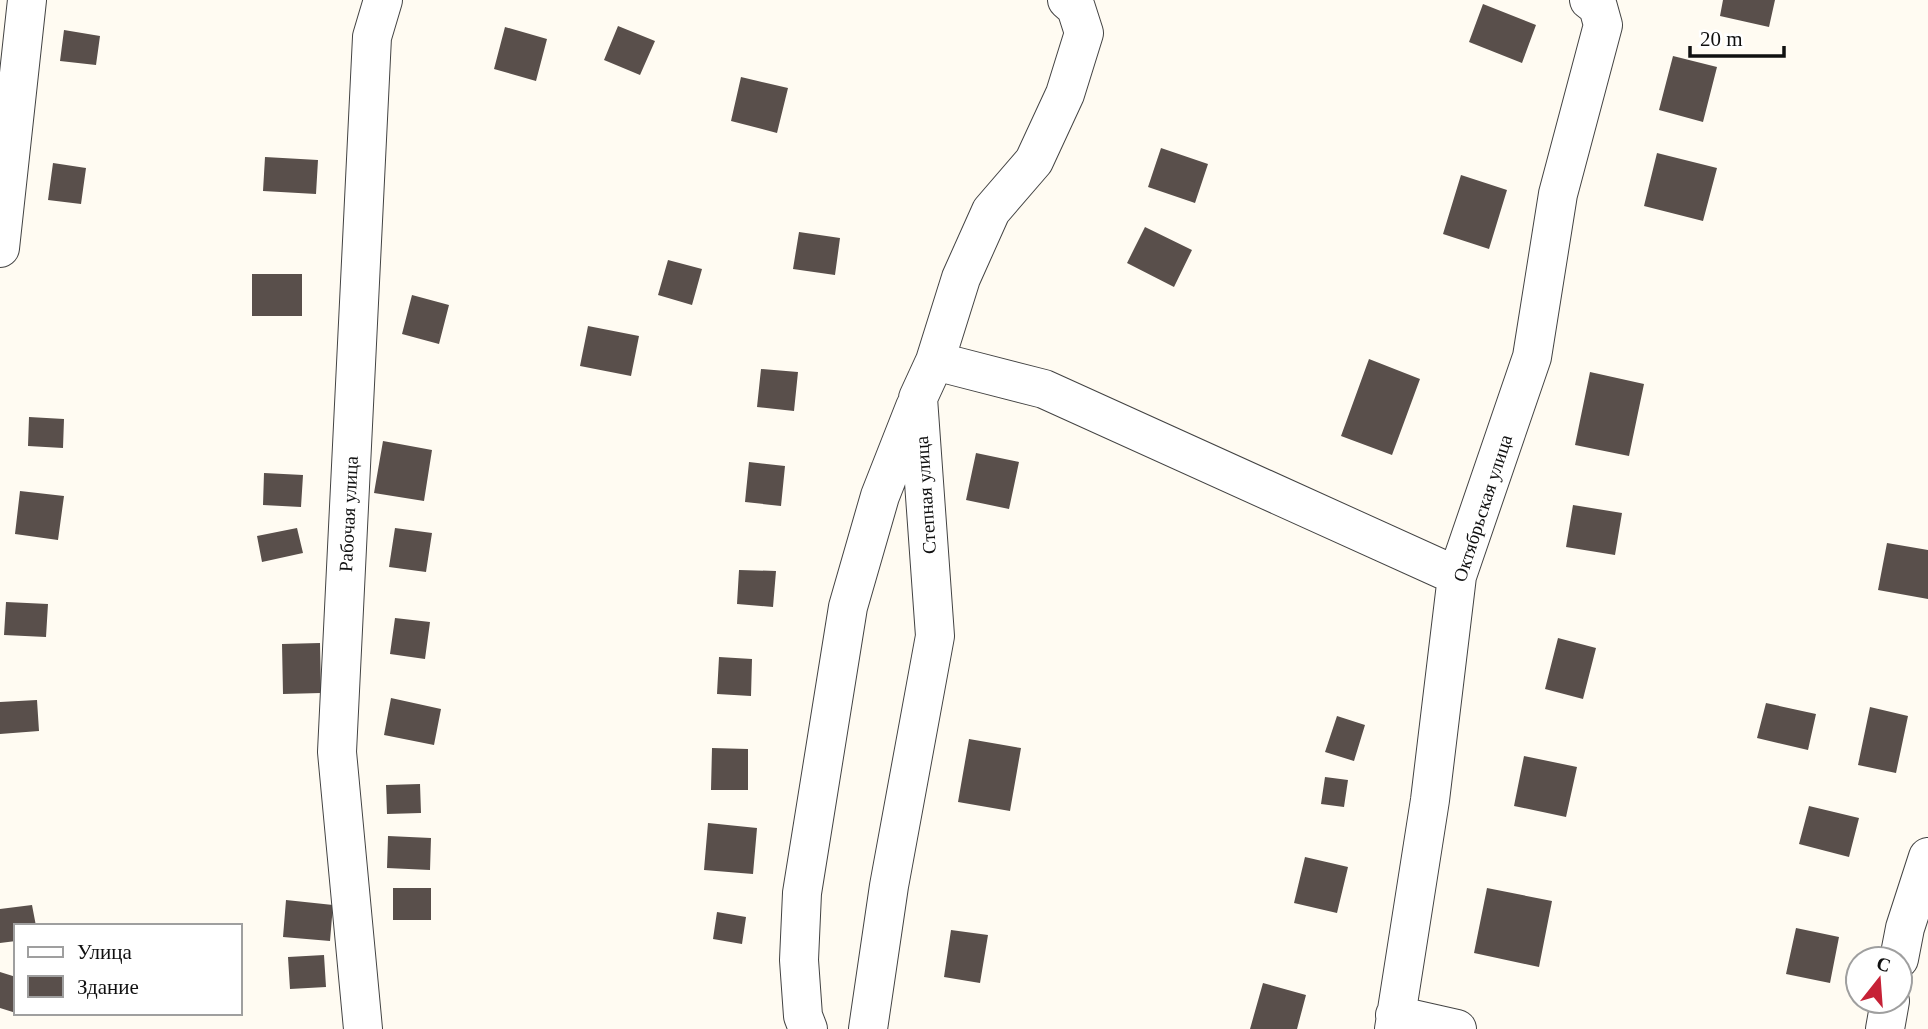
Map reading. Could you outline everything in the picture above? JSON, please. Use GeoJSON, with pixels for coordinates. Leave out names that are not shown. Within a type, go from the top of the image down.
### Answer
{"type":"FeatureCollection","features":[{"type":"Feature","properties":{"kind":"street"},"geometry":{"type":"LineString","coordinates":[[0,248],[27,0]]}},
{"type":"Feature","properties":{"kind":"street","name":"Рабочая улица"},"geometry":{"type":"LineString","coordinates":[[363,1029],[337,752],[372,37],[383,0]]}},
{"type":"Feature","properties":{"kind":"street","name":"Степная улица"},"geometry":{"type":"LineString","coordinates":[[868,1029],[889,886],[935,636],[918,398],[935,361],[961,278],[991,211],[1034,161],[1065,94],[1084,33],[1076,8],[1067,0]]}},
{"type":"Feature","properties":{"kind":"street","name":"Октябрьская улица"},"geometry":{"type":"LineString","coordinates":[[1395,1022],[1430,800],[1457,576],[1532,357],[1558,194],[1603,25],[1598,7],[1588,0]]}},
{"type":"Feature","properties":{"kind":"street"},"geometry":{"type":"LineString","coordinates":[[935,361],[1044,389],[1457,576]]}},
{"type":"Feature","properties":{"kind":"street"},"geometry":{"type":"LineString","coordinates":[[808,1029],[803,1016],[799,960],[802,893],[848,607],[880,496],[918,398]]}},
{"type":"Feature","properties":{"kind":"street"},"geometry":{"type":"LineString","coordinates":[[1902,945],[1928,857]]}},
{"type":"Feature","properties":{"kind":"street"},"geometry":{"type":"LineString","coordinates":[[1395,1022],[1457,1029]]}},
{"type":"Feature","properties":{"kind":"building"},"geometry":{"type":"Polygon","coordinates":[[[1723,0],[1775,0],[1769,27],[1720,16],[1723,0]]]}},
{"type":"Feature","properties":{"kind":"building"},"geometry":{"type":"Polygon","coordinates":[[[1483,4],[1536,25],[1522,63],[1469,42],[1483,4]]]}},
{"type":"Feature","properties":{"kind":"building"},"geometry":{"type":"Polygon","coordinates":[[[618,26],[655,41],[640,75],[604,60],[618,26]]]}},
{"type":"Feature","properties":{"kind":"building"},"geometry":{"type":"Polygon","coordinates":[[[505,27],[547,39],[536,81],[494,69],[505,27]]]}},
{"type":"Feature","properties":{"kind":"building"},"geometry":{"type":"Polygon","coordinates":[[[64,30],[100,36],[96,65],[60,61],[64,30]]]}},
{"type":"Feature","properties":{"kind":"building"},"geometry":{"type":"Polygon","coordinates":[[[1673,56],[1717,67],[1703,122],[1659,110],[1673,56]]]}},
{"type":"Feature","properties":{"kind":"building"},"geometry":{"type":"Polygon","coordinates":[[[741,77],[788,88],[777,133],[731,121],[741,77]]]}},
{"type":"Feature","properties":{"kind":"building"},"geometry":{"type":"Polygon","coordinates":[[[1161,148],[1208,164],[1195,203],[1148,187],[1161,148]]]}},
{"type":"Feature","properties":{"kind":"building"},"geometry":{"type":"Polygon","coordinates":[[[1657,153],[1717,168],[1703,221],[1644,206],[1657,153]]]}},
{"type":"Feature","properties":{"kind":"building"},"geometry":{"type":"Polygon","coordinates":[[[265,157],[318,160],[316,194],[263,191],[265,157]]]}},
{"type":"Feature","properties":{"kind":"building"},"geometry":{"type":"Polygon","coordinates":[[[53,163],[86,168],[81,204],[48,200],[53,163]]]}},
{"type":"Feature","properties":{"kind":"building"},"geometry":{"type":"Polygon","coordinates":[[[1461,175],[1507,190],[1489,249],[1443,234],[1461,175]]]}},
{"type":"Feature","properties":{"kind":"building"},"geometry":{"type":"Polygon","coordinates":[[[1145,227],[1192,250],[1174,287],[1127,263],[1145,227]]]}},
{"type":"Feature","properties":{"kind":"building"},"geometry":{"type":"Polygon","coordinates":[[[799,232],[840,238],[835,275],[793,269],[799,232]]]}},
{"type":"Feature","properties":{"kind":"building"},"geometry":{"type":"Polygon","coordinates":[[[668,260],[702,269],[692,305],[658,295],[668,260]]]}},
{"type":"Feature","properties":{"kind":"building"},"geometry":{"type":"Polygon","coordinates":[[[252,274],[302,274],[302,316],[252,316],[252,274]]]}},
{"type":"Feature","properties":{"kind":"building"},"geometry":{"type":"Polygon","coordinates":[[[412,295],[449,305],[439,344],[402,334],[412,295]]]}},
{"type":"Feature","properties":{"kind":"building"},"geometry":{"type":"Polygon","coordinates":[[[588,326],[639,336],[631,376],[580,366],[588,326]]]}},
{"type":"Feature","properties":{"kind":"building"},"geometry":{"type":"Polygon","coordinates":[[[1369,359],[1420,379],[1392,455],[1341,436],[1369,359]]]}},
{"type":"Feature","properties":{"kind":"building"},"geometry":{"type":"Polygon","coordinates":[[[761,369],[798,372],[794,411],[757,407],[761,369]]]}},
{"type":"Feature","properties":{"kind":"building"},"geometry":{"type":"Polygon","coordinates":[[[1590,372],[1644,384],[1629,456],[1575,445],[1590,372]]]}},
{"type":"Feature","properties":{"kind":"building"},"geometry":{"type":"Polygon","coordinates":[[[29,417],[64,419],[63,448],[28,446],[29,417]]]}},
{"type":"Feature","properties":{"kind":"building"},"geometry":{"type":"Polygon","coordinates":[[[383,441],[432,450],[424,501],[374,493],[383,441]]]}},
{"type":"Feature","properties":{"kind":"building"},"geometry":{"type":"Polygon","coordinates":[[[976,453],[1019,462],[1009,509],[966,500],[976,453]]]}},
{"type":"Feature","properties":{"kind":"building"},"geometry":{"type":"Polygon","coordinates":[[[749,462],[785,466],[781,506],[745,502],[749,462]]]}},
{"type":"Feature","properties":{"kind":"building"},"geometry":{"type":"Polygon","coordinates":[[[264,473],[303,475],[301,507],[263,505],[264,473]]]}},
{"type":"Feature","properties":{"kind":"building"},"geometry":{"type":"Polygon","coordinates":[[[20,491],[64,496],[58,540],[15,534],[20,491]]]}},
{"type":"Feature","properties":{"kind":"building"},"geometry":{"type":"Polygon","coordinates":[[[1573,505],[1622,513],[1615,555],[1566,547],[1573,505]]]}},
{"type":"Feature","properties":{"kind":"building"},"geometry":{"type":"Polygon","coordinates":[[[297,528],[303,553],[262,562],[257,536],[297,528]]]}},
{"type":"Feature","properties":{"kind":"building"},"geometry":{"type":"Polygon","coordinates":[[[395,528],[432,533],[426,572],[389,567],[395,528]]]}},
{"type":"Feature","properties":{"kind":"building"},"geometry":{"type":"Polygon","coordinates":[[[1887,543],[1928,550],[1928,599],[1878,590],[1887,543]]]}},
{"type":"Feature","properties":{"kind":"building"},"geometry":{"type":"Polygon","coordinates":[[[739,570],[776,571],[773,607],[737,604],[739,570]]]}},
{"type":"Feature","properties":{"kind":"building"},"geometry":{"type":"Polygon","coordinates":[[[6,602],[48,604],[46,637],[4,635],[6,602]]]}},
{"type":"Feature","properties":{"kind":"building"},"geometry":{"type":"Polygon","coordinates":[[[395,618],[430,622],[425,659],[390,654],[395,618]]]}},
{"type":"Feature","properties":{"kind":"building"},"geometry":{"type":"Polygon","coordinates":[[[1558,638],[1596,648],[1583,699],[1545,689],[1558,638]]]}},
{"type":"Feature","properties":{"kind":"building"},"geometry":{"type":"Polygon","coordinates":[[[320,643],[321,693],[283,694],[282,644],[320,643]]]}},
{"type":"Feature","properties":{"kind":"building"},"geometry":{"type":"Polygon","coordinates":[[[719,657],[752,659],[751,696],[717,694],[719,657]]]}},
{"type":"Feature","properties":{"kind":"building"},"geometry":{"type":"Polygon","coordinates":[[[391,698],[441,709],[434,745],[384,735],[391,698]]]}},
{"type":"Feature","properties":{"kind":"building"},"geometry":{"type":"Polygon","coordinates":[[[37,700],[39,731],[0,734],[0,702],[37,700]]]}},
{"type":"Feature","properties":{"kind":"building"},"geometry":{"type":"Polygon","coordinates":[[[1766,703],[1816,714],[1808,750],[1757,738],[1766,703]]]}},
{"type":"Feature","properties":{"kind":"building"},"geometry":{"type":"Polygon","coordinates":[[[1870,707],[1908,716],[1896,773],[1858,765],[1870,707]]]}},
{"type":"Feature","properties":{"kind":"building"},"geometry":{"type":"Polygon","coordinates":[[[1337,716],[1365,725],[1354,761],[1325,752],[1337,716]]]}},
{"type":"Feature","properties":{"kind":"building"},"geometry":{"type":"Polygon","coordinates":[[[969,739],[1021,748],[1010,811],[958,802],[969,739]]]}},
{"type":"Feature","properties":{"kind":"building"},"geometry":{"type":"Polygon","coordinates":[[[712,748],[748,749],[748,790],[711,790],[712,748]]]}},
{"type":"Feature","properties":{"kind":"building"},"geometry":{"type":"Polygon","coordinates":[[[1524,756],[1577,767],[1566,817],[1514,806],[1524,756]]]}},
{"type":"Feature","properties":{"kind":"building"},"geometry":{"type":"Polygon","coordinates":[[[1325,777],[1348,780],[1344,807],[1321,804],[1325,777]]]}},
{"type":"Feature","properties":{"kind":"building"},"geometry":{"type":"Polygon","coordinates":[[[420,784],[421,813],[387,814],[386,785],[420,784]]]}},
{"type":"Feature","properties":{"kind":"building"},"geometry":{"type":"Polygon","coordinates":[[[1809,806],[1859,818],[1849,857],[1799,844],[1809,806]]]}},
{"type":"Feature","properties":{"kind":"building"},"geometry":{"type":"Polygon","coordinates":[[[708,823],[757,828],[753,874],[704,870],[708,823]]]}},
{"type":"Feature","properties":{"kind":"building"},"geometry":{"type":"Polygon","coordinates":[[[388,836],[431,838],[430,870],[387,868],[388,836]]]}},
{"type":"Feature","properties":{"kind":"building"},"geometry":{"type":"Polygon","coordinates":[[[1305,857],[1348,867],[1337,913],[1294,903],[1305,857]]]}},
{"type":"Feature","properties":{"kind":"building"},"geometry":{"type":"Polygon","coordinates":[[[393,888],[431,888],[431,920],[393,920],[393,888]]]}},
{"type":"Feature","properties":{"kind":"building"},"geometry":{"type":"Polygon","coordinates":[[[1487,888],[1552,901],[1539,967],[1474,953],[1487,888]]]}},
{"type":"Feature","properties":{"kind":"building"},"geometry":{"type":"Polygon","coordinates":[[[286,900],[333,905],[330,941],[283,937],[286,900]]]}},
{"type":"Feature","properties":{"kind":"building"},"geometry":{"type":"Polygon","coordinates":[[[32,905],[36,924],[14,924],[14,941],[0,943],[0,909],[32,905]]]}},
{"type":"Feature","properties":{"kind":"building"},"geometry":{"type":"Polygon","coordinates":[[[717,912],[746,917],[742,944],[713,939],[717,912]]]}},
{"type":"Feature","properties":{"kind":"building"},"geometry":{"type":"Polygon","coordinates":[[[1796,928],[1839,937],[1830,983],[1786,974],[1796,928]]]}},
{"type":"Feature","properties":{"kind":"building"},"geometry":{"type":"Polygon","coordinates":[[[951,930],[988,935],[980,983],[944,977],[951,930]]]}},
{"type":"Feature","properties":{"kind":"building"},"geometry":{"type":"Polygon","coordinates":[[[324,955],[326,987],[290,989],[288,957],[324,955]]]}},
{"type":"Feature","properties":{"kind":"building"},"geometry":{"type":"Polygon","coordinates":[[[0,972],[14,976],[14,1012],[0,1008],[0,972]]]}},
{"type":"Feature","properties":{"kind":"building"},"geometry":{"type":"Polygon","coordinates":[[[1263,983],[1306,995],[1297,1029],[1250,1029],[1263,983]]]}}]}
